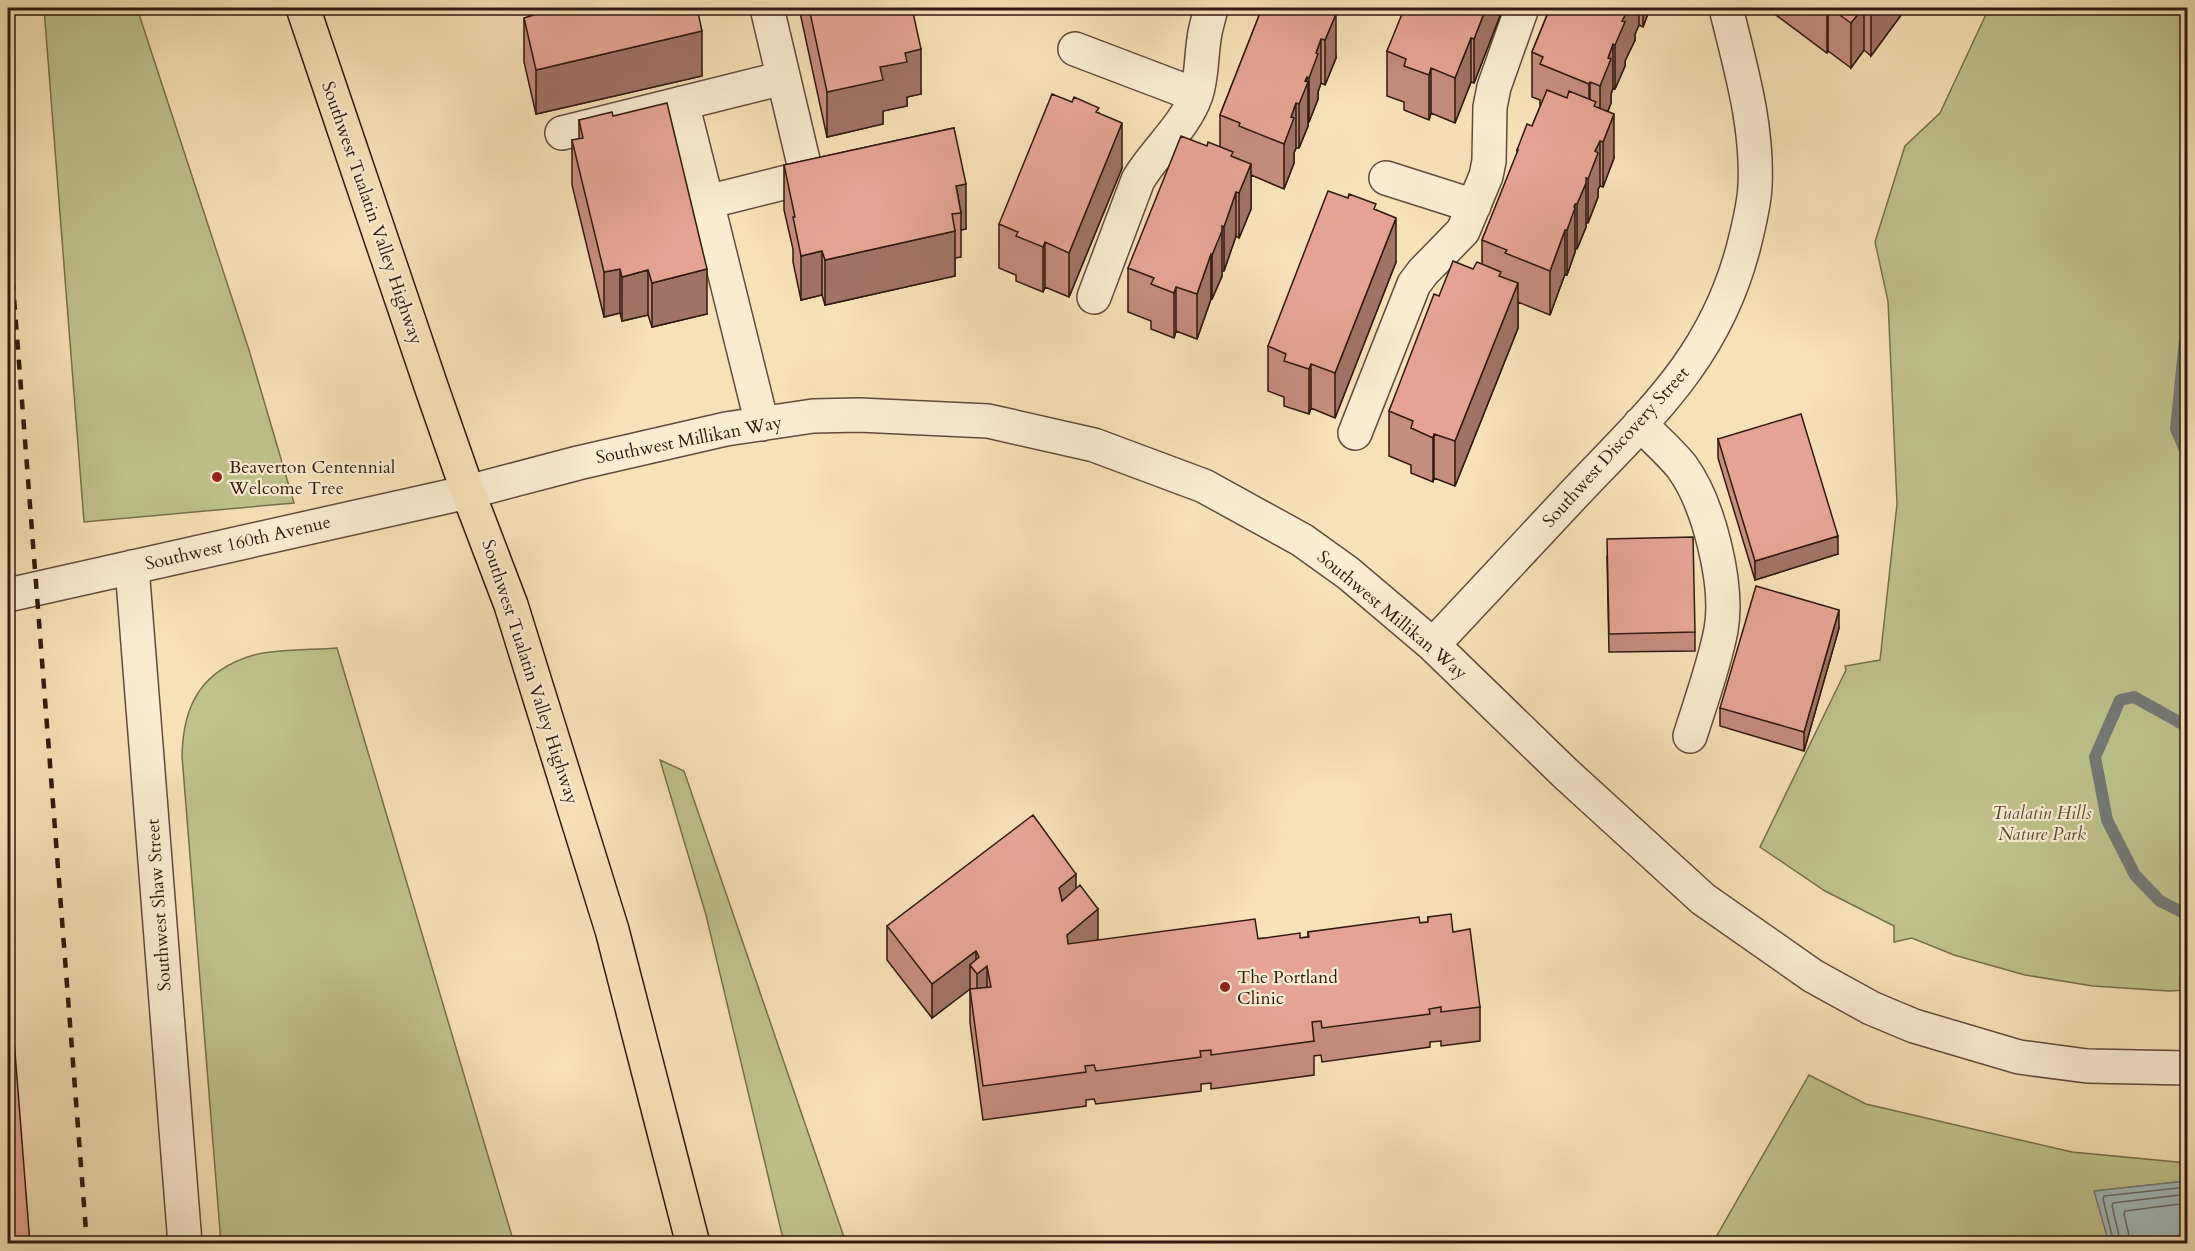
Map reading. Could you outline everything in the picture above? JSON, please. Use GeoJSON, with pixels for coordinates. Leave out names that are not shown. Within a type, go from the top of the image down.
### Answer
{"type":"FeatureCollection","features":[{"type":"Feature","properties":{"kind":"main road","name":"Southwest Tualatin Valley Highway"},"geometry":{"type":"LineString","coordinates":[[303,8],[468,492],[511,605],[612,930],[693,1244]]}},
{"type":"Feature","properties":{"kind":"street"},"geometry":{"type":"LineString","coordinates":[[767,8],[807,177]]}},
{"type":"Feature","properties":{"kind":"street"},"geometry":{"type":"LineString","coordinates":[[1094,297],[1138,180],[1148,162],[1186,115],[1196,95],[1204,37],[1211,8]]}},
{"type":"Feature","properties":{"kind":"street"},"geometry":{"type":"LineString","coordinates":[[1354,433],[1414,284],[1463,231],[1486,176],[1489,161],[1490,107],[1494,87],[1522,8]]}},
{"type":"Feature","properties":{"kind":"street","name":"Southwest Discovery Street"},"geometry":{"type":"LineString","coordinates":[[1433,645],[1669,394],[1708,337],[1725,304],[1748,228],[1755,188],[1751,116],[1726,8]]}},
{"type":"Feature","properties":{"kind":"street"},"geometry":{"type":"LineString","coordinates":[[1076,49],[1196,95]]}},
{"type":"Feature","properties":{"kind":"street"},"geometry":{"type":"LineString","coordinates":[[562,133],[783,78]]}},
{"type":"Feature","properties":{"kind":"street"},"geometry":{"type":"LineString","coordinates":[[682,103],[762,424]]}},
{"type":"Feature","properties":{"kind":"street"},"geometry":{"type":"LineString","coordinates":[[707,202],[841,168]]}},
{"type":"Feature","properties":{"kind":"street"},"geometry":{"type":"LineString","coordinates":[[1386,178],[1474,206]]}},
{"type":"Feature","properties":{"kind":"street","name":"Southwest Millikan Way"},"geometry":{"type":"LineString","coordinates":[[468,492],[578,463],[726,429],[813,416],[859,415],[988,421],[1094,445],[1204,486],[1302,540],[1348,573],[1433,645],[1565,773],[1703,899],[1813,976],[1871,1008],[1914,1026],[2019,1057],[2087,1066],[2187,1068]]}},
{"type":"Feature","properties":{"kind":"street"},"geometry":{"type":"LineString","coordinates":[[1640,424],[1680,465],[1691,481],[1703,511],[1720,572],[1723,592],[1721,628],[1690,736]]}},
{"type":"Feature","properties":{"kind":"street","name":"Southwest 160th Avenue"},"geometry":{"type":"LineString","coordinates":[[8,595],[468,492]]}},
{"type":"Feature","properties":{"kind":"street","name":"Southwest Shaw Street"},"geometry":{"type":"LineString","coordinates":[[132,567],[185,1244]]}},
{"type":"Feature","properties":{"kind":"green space"},"geometry":{"type":"Polygon","coordinates":[[[44,8],[137,8],[249,350],[294,503],[84,522],[44,8]]]}},
{"type":"Feature","properties":{"kind":"green space","name":"Tualatin Hills Nature Park"},"geometry":{"type":"Polygon","coordinates":[[[1989,8],[2187,8],[2187,990],[2093,986],[2025,975],[1954,955],[1912,938],[1894,942],[1894,926],[1825,891],[1760,847],[1846,670],[1845,666],[1880,660],[1897,504],[1888,301],[1875,242],[1905,146],[1940,113],[1989,8]]]}},
{"type":"Feature","properties":{"kind":"green space"},"geometry":{"type":"Polygon","coordinates":[[[337,648],[514,1243],[221,1243],[182,756],[186,720],[199,692],[209,680],[236,662],[254,655],[272,652],[337,648]]]}},
{"type":"Feature","properties":{"kind":"green space"},"geometry":{"type":"Polygon","coordinates":[[[660,760],[684,771],[846,1243],[784,1243],[706,915],[660,760]]]}},
{"type":"Feature","properties":{"kind":"green space"},"geometry":{"type":"Polygon","coordinates":[[[1809,1075],[1866,1104],[2072,1152],[2187,1163],[2187,1181],[2095,1191],[2109,1243],[1712,1244],[1809,1075]]]}},
{"type":"Feature","properties":{"kind":"water"},"geometry":{"type":"Polygon","coordinates":[[[2187,1181],[2187,1243],[2109,1243],[2094,1191],[2187,1181]]]}},
{"type":"Feature","properties":{"kind":"building"},"geometry":{"type":"Polygon","coordinates":[[[532,8],[697,8],[702,31],[536,70],[524,18],[534,15],[532,8]]]}},
{"type":"Feature","properties":{"kind":"building"},"geometry":{"type":"Polygon","coordinates":[[[809,8],[912,8],[921,49],[905,53],[907,62],[880,67],[883,80],[827,92],[809,8]]]}},
{"type":"Feature","properties":{"kind":"building"},"geometry":{"type":"Polygon","coordinates":[[[1262,8],[1322,8],[1336,14],[1325,40],[1321,39],[1309,78],[1307,77],[1305,81],[1308,82],[1291,117],[1294,118],[1284,144],[1239,126],[1240,123],[1220,115],[1262,8]]]}},
{"type":"Feature","properties":{"kind":"building"},"geometry":{"type":"Polygon","coordinates":[[[1406,8],[1486,8],[1455,78],[1431,68],[1429,75],[1404,66],[1406,59],[1387,51],[1406,8]]]}},
{"type":"Feature","properties":{"kind":"building"},"geometry":{"type":"Polygon","coordinates":[[[1550,8],[1629,8],[1622,21],[1625,22],[1615,45],[1613,44],[1608,58],[1611,59],[1600,86],[1590,82],[1589,84],[1540,64],[1543,57],[1532,52],[1550,8]]]}},
{"type":"Feature","properties":{"kind":"building"},"geometry":{"type":"Polygon","coordinates":[[[1830,8],[1863,8],[1851,23],[1830,8]]]}},
{"type":"Feature","properties":{"kind":"building"},"geometry":{"type":"Polygon","coordinates":[[[1547,90],[1567,98],[1569,91],[1596,102],[1594,106],[1614,114],[1603,142],[1600,141],[1595,151],[1598,153],[1577,204],[1575,204],[1550,271],[1505,253],[1507,250],[1482,240],[1527,124],[1532,126],[1547,90]]]}},
{"type":"Feature","properties":{"kind":"building"},"geometry":{"type":"Polygon","coordinates":[[[1052,94],[1072,102],[1074,97],[1099,108],[1096,112],[1122,123],[1069,253],[1045,242],[1043,247],[1016,236],[1018,232],[999,224],[1052,94]]]}},
{"type":"Feature","properties":{"kind":"building"},"geometry":{"type":"Polygon","coordinates":[[[667,103],[707,269],[652,283],[648,270],[622,277],[620,269],[604,272],[572,140],[583,138],[579,120],[612,112],[613,116],[667,103]]]}},
{"type":"Feature","properties":{"kind":"building"},"geometry":{"type":"Polygon","coordinates":[[[954,128],[966,184],[956,186],[961,213],[952,214],[955,231],[825,260],[822,251],[801,256],[784,165],[954,128]]]}},
{"type":"Feature","properties":{"kind":"building"},"geometry":{"type":"Polygon","coordinates":[[[1181,136],[1207,146],[1208,142],[1233,152],[1231,156],[1251,164],[1239,193],[1236,192],[1197,294],[1176,287],[1174,293],[1151,284],[1154,278],[1128,268],[1181,136]]]}},
{"type":"Feature","properties":{"kind":"building"},"geometry":{"type":"Polygon","coordinates":[[[1328,191],[1348,198],[1349,194],[1376,204],[1374,209],[1396,218],[1335,373],[1311,364],[1309,369],[1284,361],[1286,354],[1268,346],[1328,191]]]}},
{"type":"Feature","properties":{"kind":"building"},"geometry":{"type":"Polygon","coordinates":[[[1453,261],[1473,269],[1477,262],[1501,272],[1499,276],[1518,283],[1455,441],[1434,434],[1433,438],[1411,428],[1413,421],[1389,411],[1434,294],[1439,296],[1453,261]]]}},
{"type":"Feature","properties":{"kind":"building"},"geometry":{"type":"Polygon","coordinates":[[[1801,414],[1838,536],[1755,561],[1718,439],[1801,414]]]}},
{"type":"Feature","properties":{"kind":"building"},"geometry":{"type":"Polygon","coordinates":[[[1693,537],[1695,632],[1609,634],[1607,539],[1693,537]]]}},
{"type":"Feature","properties":{"kind":"building"},"geometry":{"type":"Polygon","coordinates":[[[1756,586],[1839,610],[1804,732],[1720,708],[1756,586]]]}},
{"type":"Feature","properties":{"kind":"building","name":"The Portland Clinic"},"geometry":{"type":"Polygon","coordinates":[[[1033,815],[1076,874],[1059,888],[1062,901],[1080,885],[1098,909],[1067,935],[1068,944],[1255,919],[1258,939],[1300,933],[1300,938],[1309,937],[1308,932],[1419,917],[1420,923],[1428,922],[1428,917],[1451,914],[1453,932],[1470,929],[1480,1007],[1441,1012],[1441,1007],[1429,1009],[1430,1014],[1322,1028],[1321,1021],[1312,1022],[1314,1041],[1211,1055],[1211,1050],[1200,1051],[1201,1057],[1096,1071],[1094,1065],[1085,1066],[1086,1072],[983,1086],[970,989],[991,987],[987,966],[977,974],[970,965],[979,957],[976,951],[932,984],[887,926],[1033,815]]]}},
{"type":"Feature","properties":{"kind":"building"},"geometry":{"type":"Polygon","coordinates":[[[8,963],[30,1244],[8,1244],[8,963]]]}},
{"type":"Feature","properties":{"kind":"waterway"},"geometry":{"type":"LineString","coordinates":[[2188,310],[2176,429],[2188,457]]}},
{"type":"Feature","properties":{"kind":"waterway"},"geometry":{"type":"LineString","coordinates":[[2188,727],[2134,697],[2120,700],[2095,757],[2107,820],[2135,875],[2160,901],[2188,915]]}},
{"type":"Feature","properties":{"kind":"railway"},"geometry":{"type":"LineString","coordinates":[[8,220],[87,1244]]}},
{"type":"Feature","properties":{"kind":"place","name":"Beaverton Centennial Welcome Tree"},"geometry":{"type":"Point","coordinates":[217,477]}},
{"type":"Feature","properties":{"kind":"place","name":"The Portland Clinic"},"geometry":{"type":"Point","coordinates":[1225,987]}}]}
